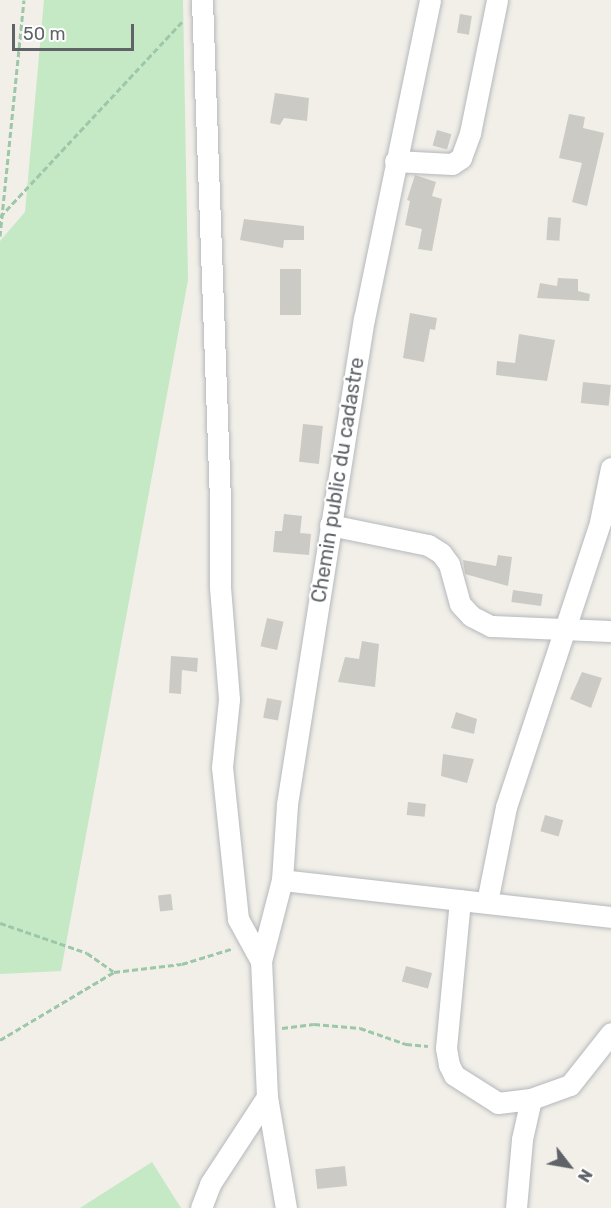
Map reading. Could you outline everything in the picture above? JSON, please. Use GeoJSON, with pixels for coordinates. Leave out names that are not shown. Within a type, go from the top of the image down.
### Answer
{"type":"FeatureCollection","features":[{"type":"Feature","properties":{"kind":"street"},"geometry":{"type":"LineString","coordinates":[[202,0],[220,490],[219,577],[229,699],[222,767],[238,918],[261,961]]}},
{"type":"Feature","properties":{"kind":"street","name":"Chemin public du cadastre"},"geometry":{"type":"LineString","coordinates":[[286,1208],[267,1097],[262,1030],[261,961],[282,880],[287,804],[330,525],[395,160],[430,0]]}},
{"type":"Feature","properties":{"kind":"street"},"geometry":{"type":"LineString","coordinates":[[395,160],[452,164],[461,158],[472,122],[497,0]]}},
{"type":"Feature","properties":{"kind":"street"},"geometry":{"type":"LineString","coordinates":[[487,902],[506,807],[607,506],[611,468]]}},
{"type":"Feature","properties":{"kind":"street"},"geometry":{"type":"LineString","coordinates":[[330,525],[428,545],[441,553],[450,564],[460,603],[471,616],[491,626],[565,631],[611,631]]}},
{"type":"Feature","properties":{"kind":"street"},"geometry":{"type":"LineString","coordinates":[[282,880],[611,917]]}},
{"type":"Feature","properties":{"kind":"street"},"geometry":{"type":"LineString","coordinates":[[460,900],[446,1048],[454,1075],[498,1103],[531,1099],[570,1084],[611,1033]]}},
{"type":"Feature","properties":{"kind":"street"},"geometry":{"type":"LineString","coordinates":[[201,1208],[210,1184],[267,1097]]}},
{"type":"Feature","properties":{"kind":"street"},"geometry":{"type":"LineString","coordinates":[[516,1208],[522,1139],[531,1099]]}},
{"type":"Feature","properties":{"kind":"path"},"geometry":{"type":"LineString","coordinates":[[0,237],[5,211],[24,0]]}},
{"type":"Feature","properties":{"kind":"path"},"geometry":{"type":"LineString","coordinates":[[0,217],[202,0]]}},
{"type":"Feature","properties":{"kind":"path"},"geometry":{"type":"LineString","coordinates":[[0,923],[87,953],[114,972]]}},
{"type":"Feature","properties":{"kind":"path"},"geometry":{"type":"LineString","coordinates":[[0,1040],[114,972],[182,964],[250,943]]}},
{"type":"Feature","properties":{"kind":"path"},"geometry":{"type":"LineString","coordinates":[[262,1030],[314,1024],[360,1028],[406,1044],[446,1048]]}},
{"type":"Feature","properties":{"kind":"green space"},"geometry":{"type":"Polygon","coordinates":[[[44,0],[183,0],[188,280],[61,971],[0,974],[0,241],[25,212],[44,0]]]}},
{"type":"Feature","properties":{"kind":"green space"},"geometry":{"type":"Polygon","coordinates":[[[152,1162],[181,1208],[80,1208],[152,1162]]]}},
{"type":"Feature","properties":{"kind":"building"},"geometry":{"type":"Polygon","coordinates":[[[460,14],[472,16],[469,35],[457,33],[460,14]]]}},
{"type":"Feature","properties":{"kind":"building"},"geometry":{"type":"Polygon","coordinates":[[[275,93],[309,98],[307,121],[284,118],[280,125],[270,123],[275,93]]]}},
{"type":"Feature","properties":{"kind":"building"},"geometry":{"type":"Polygon","coordinates":[[[569,114],[585,117],[583,128],[604,133],[587,206],[572,202],[582,163],[559,158],[569,114]]]}},
{"type":"Feature","properties":{"kind":"building"},"geometry":{"type":"Polygon","coordinates":[[[437,130],[451,134],[447,150],[433,145],[437,130]]]}},
{"type":"Feature","properties":{"kind":"building"},"geometry":{"type":"Polygon","coordinates":[[[415,175],[436,182],[432,196],[442,199],[432,251],[418,249],[422,229],[405,225],[410,201],[407,200],[415,175]]]}},
{"type":"Feature","properties":{"kind":"building"},"geometry":{"type":"Polygon","coordinates":[[[548,217],[561,218],[559,241],[546,240],[548,217]]]}},
{"type":"Feature","properties":{"kind":"building"},"geometry":{"type":"Polygon","coordinates":[[[244,219],[304,226],[304,240],[284,240],[283,248],[240,240],[244,219]]]}},
{"type":"Feature","properties":{"kind":"building"},"geometry":{"type":"Polygon","coordinates":[[[280,269],[301,269],[301,315],[280,315],[280,269]]]}},
{"type":"Feature","properties":{"kind":"building"},"geometry":{"type":"Polygon","coordinates":[[[558,278],[578,279],[578,291],[590,294],[589,301],[537,298],[540,283],[557,286],[558,278]]]}},
{"type":"Feature","properties":{"kind":"building"},"geometry":{"type":"Polygon","coordinates":[[[410,313],[437,318],[435,330],[430,329],[424,362],[403,358],[410,313]]]}},
{"type":"Feature","properties":{"kind":"building"},"geometry":{"type":"Polygon","coordinates":[[[519,334],[555,340],[547,381],[496,375],[497,361],[515,363],[519,334]]]}},
{"type":"Feature","properties":{"kind":"building"},"geometry":{"type":"Polygon","coordinates":[[[583,382],[611,385],[609,406],[581,403],[583,382]]]}},
{"type":"Feature","properties":{"kind":"building"},"geometry":{"type":"Polygon","coordinates":[[[303,424],[323,426],[319,464],[299,462],[303,424]]]}},
{"type":"Feature","properties":{"kind":"building"},"geometry":{"type":"Polygon","coordinates":[[[284,514],[302,516],[300,533],[311,534],[309,555],[273,552],[275,531],[282,531],[284,514]]]}},
{"type":"Feature","properties":{"kind":"building"},"geometry":{"type":"Polygon","coordinates":[[[498,555],[512,557],[508,586],[465,574],[463,560],[496,566],[498,555]]]}},
{"type":"Feature","properties":{"kind":"building"},"geometry":{"type":"Polygon","coordinates":[[[513,590],[543,594],[541,606],[511,602],[513,590]]]}},
{"type":"Feature","properties":{"kind":"building"},"geometry":{"type":"Polygon","coordinates":[[[267,618],[284,622],[277,650],[260,646],[267,618]]]}},
{"type":"Feature","properties":{"kind":"building"},"geometry":{"type":"Polygon","coordinates":[[[362,641],[379,644],[375,687],[338,682],[345,657],[359,659],[362,641]]]}},
{"type":"Feature","properties":{"kind":"building"},"geometry":{"type":"Polygon","coordinates":[[[171,656],[198,658],[197,672],[182,670],[181,694],[169,693],[171,656]]]}},
{"type":"Feature","properties":{"kind":"building"},"geometry":{"type":"Polygon","coordinates":[[[582,672],[602,678],[591,708],[570,699],[582,672]]]}},
{"type":"Feature","properties":{"kind":"building"},"geometry":{"type":"Polygon","coordinates":[[[267,698],[282,701],[278,720],[263,718],[267,698]]]}},
{"type":"Feature","properties":{"kind":"building"},"geometry":{"type":"Polygon","coordinates":[[[456,712],[477,719],[474,734],[451,728],[456,712]]]}},
{"type":"Feature","properties":{"kind":"building"},"geometry":{"type":"Polygon","coordinates":[[[443,754],[474,759],[467,783],[441,776],[443,754]]]}},
{"type":"Feature","properties":{"kind":"building"},"geometry":{"type":"Polygon","coordinates":[[[408,802],[426,804],[425,817],[407,815],[408,802]]]}},
{"type":"Feature","properties":{"kind":"building"},"geometry":{"type":"Polygon","coordinates":[[[545,815],[563,820],[559,837],[540,831],[545,815]]]}},
{"type":"Feature","properties":{"kind":"building"},"geometry":{"type":"Polygon","coordinates":[[[171,894],[173,910],[160,911],[158,896],[171,894]]]}},
{"type":"Feature","properties":{"kind":"building"},"geometry":{"type":"Polygon","coordinates":[[[406,966],[432,973],[428,988],[402,981],[406,966]]]}},
{"type":"Feature","properties":{"kind":"building"},"geometry":{"type":"Polygon","coordinates":[[[345,1166],[347,1186],[317,1189],[315,1169],[345,1166]]]}}]}
